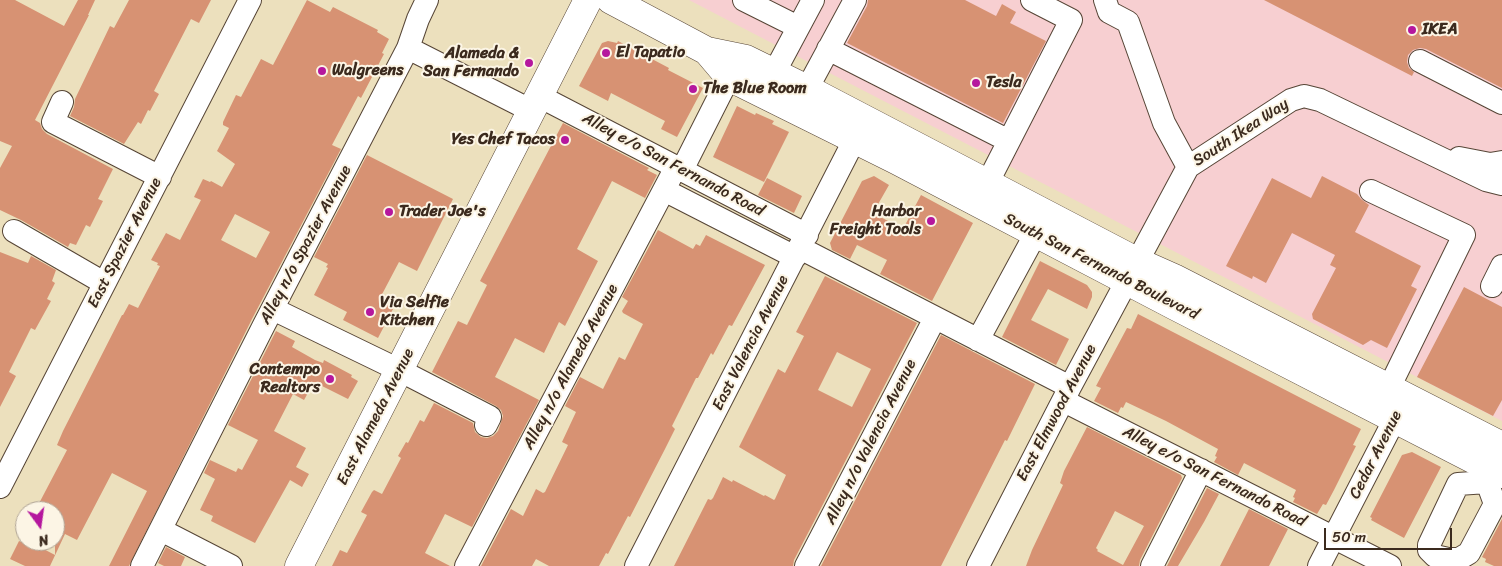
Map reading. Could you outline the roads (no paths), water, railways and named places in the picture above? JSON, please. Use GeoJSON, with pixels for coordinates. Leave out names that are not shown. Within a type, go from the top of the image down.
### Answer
{"type":"FeatureCollection","features":[{"type":"Feature","properties":{"kind":"main road","name":"East Alameda Avenue"},"geometry":{"type":"LineString","coordinates":[[299,566],[588,0]]}},
{"type":"Feature","properties":{"kind":"main road","name":"South San Fernando Boulevard"},"geometry":{"type":"LineString","coordinates":[[611,0],[707,51],[746,59],[807,89],[896,160],[1036,233],[1133,271],[1397,402],[1497,466]]}},
{"type":"Feature","properties":{"kind":"main road","name":"South San Fernando Boulevard"},"geometry":{"type":"LineString","coordinates":[[707,51],[729,77],[988,182],[1133,271]]}},
{"type":"Feature","properties":{"kind":"street","name":"East Spazier Avenue"},"geometry":{"type":"LineString","coordinates":[[0,487],[250,0]]}},
{"type":"Feature","properties":{"kind":"street","name":"Alley n/o Spazier Avenue"},"geometry":{"type":"LineString","coordinates":[[142,566],[408,48],[427,0]]}},
{"type":"Feature","properties":{"kind":"street"},"geometry":{"type":"LineString","coordinates":[[744,0],[798,27]]}},
{"type":"Feature","properties":{"kind":"street"},"geometry":{"type":"LineString","coordinates":[[774,73],[813,0]]}},
{"type":"Feature","properties":{"kind":"street"},"geometry":{"type":"LineString","coordinates":[[807,89],[855,0]]}},
{"type":"Feature","properties":{"kind":"street"},"geometry":{"type":"LineString","coordinates":[[988,182],[1071,20],[1032,0]]}},
{"type":"Feature","properties":{"kind":"street"},"geometry":{"type":"LineString","coordinates":[[1105,0],[1109,12],[1128,22],[1164,123],[1188,167]]}},
{"type":"Feature","properties":{"kind":"street"},"geometry":{"type":"LineString","coordinates":[[408,48],[536,103]]}},
{"type":"Feature","properties":{"kind":"street"},"geometry":{"type":"LineString","coordinates":[[828,49],[1009,142]]}},
{"type":"Feature","properties":{"kind":"street"},"geometry":{"type":"LineString","coordinates":[[1420,60],[1502,103]]}},
{"type":"Feature","properties":{"kind":"street","name":"Alley n/o Alameda Avenue"},"geometry":{"type":"LineString","coordinates":[[466,566],[664,190],[679,169],[729,77]]}},
{"type":"Feature","properties":{"kind":"street","name":"South Ikea Way"},"geometry":{"type":"LineString","coordinates":[[1133,271],[1188,167],[1291,100],[1304,96],[1320,100],[1486,180],[1502,184]]}},
{"type":"Feature","properties":{"kind":"street"},"geometry":{"type":"LineString","coordinates":[[62,102],[52,122],[160,177]]}},
{"type":"Feature","properties":{"kind":"street","name":"Alley e/o San Fernando Road"},"geometry":{"type":"LineString","coordinates":[[536,103],[679,169],[801,247],[978,340],[1067,394],[1201,470],[1390,566]]}},
{"type":"Feature","properties":{"kind":"street","name":"East Valencia Avenue"},"geometry":{"type":"LineString","coordinates":[[636,566],[860,130]]}},
{"type":"Feature","properties":{"kind":"street"},"geometry":{"type":"LineString","coordinates":[[1434,154],[1490,164],[1502,162]]}},
{"type":"Feature","properties":{"kind":"street"},"geometry":{"type":"LineString","coordinates":[[664,190],[801,247]]}},
{"type":"Feature","properties":{"kind":"street","name":"Cedar Avenue"},"geometry":{"type":"LineString","coordinates":[[1319,566],[1397,402],[1464,235],[1371,191]]}},
{"type":"Feature","properties":{"kind":"street"},"geometry":{"type":"LineString","coordinates":[[14,231],[104,283]]}},
{"type":"Feature","properties":{"kind":"street"},"geometry":{"type":"LineString","coordinates":[[978,340],[1036,233]]}},
{"type":"Feature","properties":{"kind":"street"},"geometry":{"type":"LineString","coordinates":[[1492,286],[1502,266]]}},
{"type":"Feature","properties":{"kind":"street","name":"East Elmwood Avenue"},"geometry":{"type":"LineString","coordinates":[[978,566],[1133,271]]}},
{"type":"Feature","properties":{"kind":"street"},"geometry":{"type":"LineString","coordinates":[[273,309],[399,370],[490,417],[486,425]]}},
{"type":"Feature","properties":{"kind":"street","name":"Alley n/o Valencia Avenue"},"geometry":{"type":"LineString","coordinates":[[806,566],[935,318]]}},
{"type":"Feature","properties":{"kind":"street"},"geometry":{"type":"LineString","coordinates":[[1152,566],[1201,470]]}},
{"type":"Feature","properties":{"kind":"street"},"geometry":{"type":"LineString","coordinates":[[161,530],[231,566]]}},
{"type":"Feature","properties":{"kind":"place","name":"IKEA"},"geometry":{"type":"Point","coordinates":[1412,30]}},
{"type":"Feature","properties":{"kind":"place","name":"El Tapatio"},"geometry":{"type":"Point","coordinates":[606,53]}},
{"type":"Feature","properties":{"kind":"place","name":"Alameda & San Fernando"},"geometry":{"type":"Point","coordinates":[529,63]}},
{"type":"Feature","properties":{"kind":"place","name":"Walgreens"},"geometry":{"type":"Point","coordinates":[322,71]}},
{"type":"Feature","properties":{"kind":"place","name":"Tesla"},"geometry":{"type":"Point","coordinates":[976,83]}},
{"type":"Feature","properties":{"kind":"place","name":"The Blue Room"},"geometry":{"type":"Point","coordinates":[693,89]}},
{"type":"Feature","properties":{"kind":"place","name":"Yes Chef Tacos"},"geometry":{"type":"Point","coordinates":[565,140]}},
{"type":"Feature","properties":{"kind":"place","name":"Trader Joe's"},"geometry":{"type":"Point","coordinates":[389,212]}},
{"type":"Feature","properties":{"kind":"place","name":"Harbor Freight Tools"},"geometry":{"type":"Point","coordinates":[931,221]}},
{"type":"Feature","properties":{"kind":"place","name":"Via Selfie Kitchen"},"geometry":{"type":"Point","coordinates":[370,312]}},
{"type":"Feature","properties":{"kind":"place","name":"Contempo Realtors"},"geometry":{"type":"Point","coordinates":[330,379]}}]}
